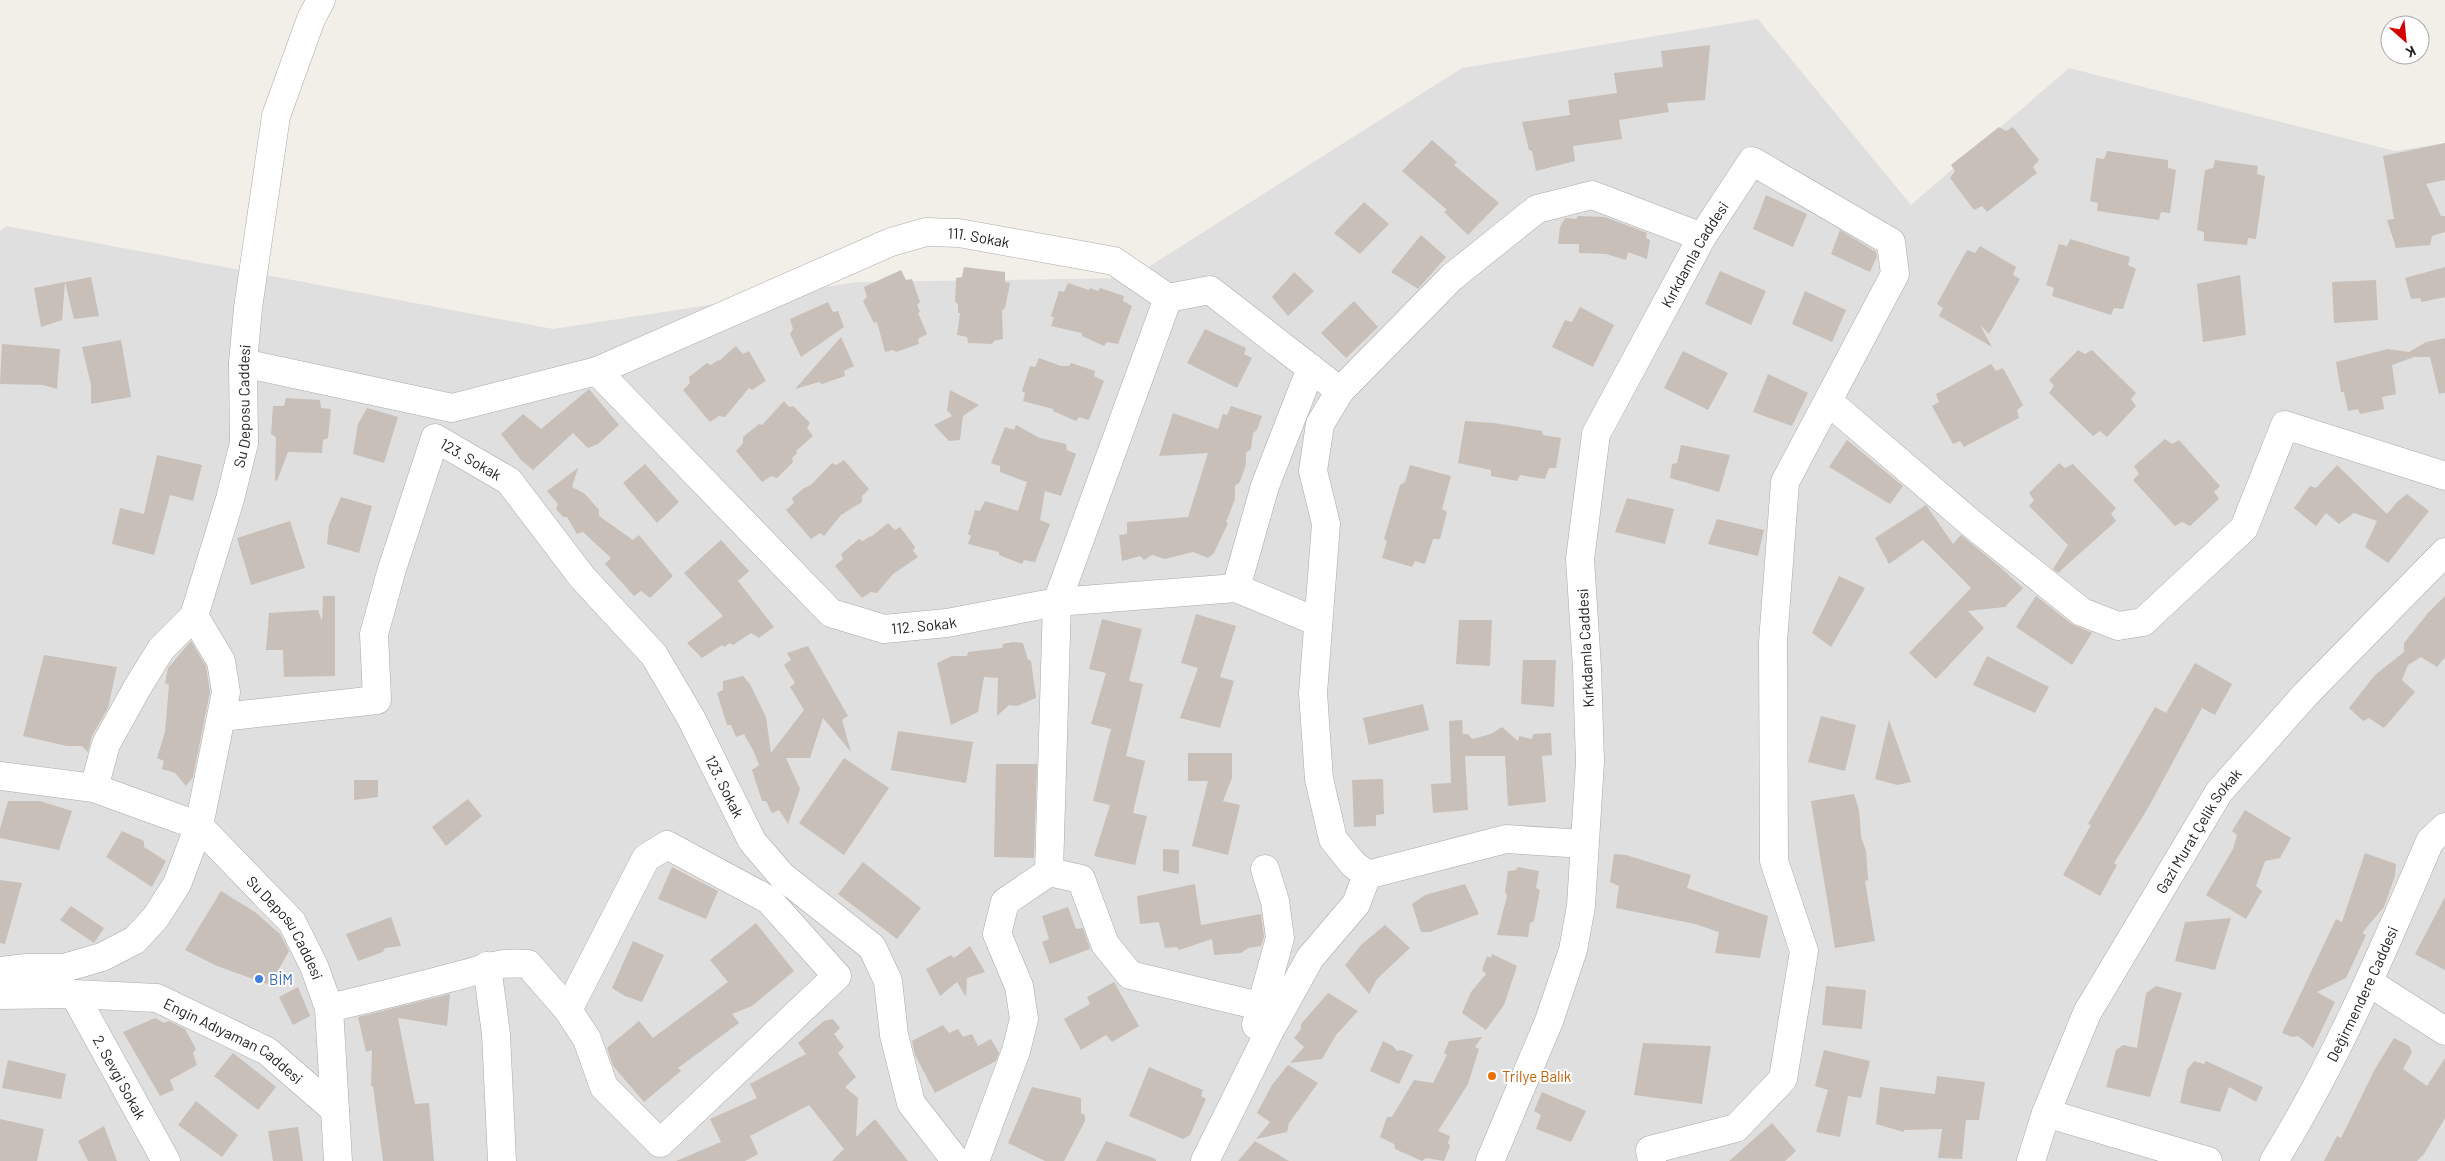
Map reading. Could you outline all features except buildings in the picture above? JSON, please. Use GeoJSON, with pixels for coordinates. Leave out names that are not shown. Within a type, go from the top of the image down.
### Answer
{"type":"FeatureCollection","features":[{"type":"Feature","properties":{"kind":"street","name":"Su Deposu Caddesi"},"geometry":{"type":"LineString","coordinates":[[94,788],[106,744],[137,688],[161,649],[194,616],[230,499],[244,443],[244,364],[248,308],[276,116],[313,6]]}},
{"type":"Feature","properties":{"kind":"street","name":"Kırkdamla Caddesi"},"geometry":{"type":"LineString","coordinates":[[1490,1161],[1549,1021],[1573,950],[1581,906],[1590,762],[1587,668],[1580,559],[1596,434],[1702,237],[1752,161],[1891,242],[1895,274],[1829,402]]}},
{"type":"Feature","properties":{"kind":"street"},"geometry":{"type":"LineString","coordinates":[[1367,875],[1352,864],[1334,839],[1319,779],[1313,693],[1326,524],[1313,471],[1320,424],[1340,391],[1452,277],[1537,209],[1592,195],[1702,237]]}},
{"type":"Feature","properties":{"kind":"street","name":"111. Sokak"},"geometry":{"type":"LineString","coordinates":[[452,408],[597,371],[891,242],[926,232],[959,233],[1114,261],[1168,298]]}},
{"type":"Feature","properties":{"kind":"street"},"geometry":{"type":"LineString","coordinates":[[1049,872],[1057,602],[1168,298],[1210,290],[1340,391]]}},
{"type":"Feature","properties":{"kind":"street"},"geometry":{"type":"LineString","coordinates":[[244,364],[452,408],[435,438]]}},
{"type":"Feature","properties":{"kind":"street"},"geometry":{"type":"LineString","coordinates":[[1236,588],[1265,486],[1311,368]]}},
{"type":"Feature","properties":{"kind":"street","name":"112. Sokak"},"geometry":{"type":"LineString","coordinates":[[597,371],[831,613],[884,629],[947,623],[1057,602],[1236,588],[1318,622]]}},
{"type":"Feature","properties":{"kind":"street"},"geometry":{"type":"LineString","coordinates":[[1651,1156],[1736,1128],[1782,1079],[1804,951],[1774,861],[1773,642],[1786,482],[1829,402],[1972,524],[2082,612],[2118,626],[2143,622],[2244,528],[2285,425],[2445,476]]}},
{"type":"Feature","properties":{"kind":"street","name":"123. Sokak"},"geometry":{"type":"LineString","coordinates":[[222,717],[377,700],[374,634],[392,569],[435,438],[508,481],[582,577],[654,655],[691,718],[752,841],[782,876],[872,947],[888,981],[894,1035],[911,1102],[956,1161]]}},
{"type":"Feature","properties":{"kind":"street","name":"Gazi Murat Çelik Sokak"},"geometry":{"type":"LineString","coordinates":[[2031,1161],[2046,1113],[2087,1013],[2219,792],[2305,695],[2445,552]]}},
{"type":"Feature","properties":{"kind":"street"},"geometry":{"type":"LineString","coordinates":[[0,972],[26,968],[64,968],[102,957],[135,940],[156,918],[177,884],[199,826],[226,692],[221,661],[194,616]]}},
{"type":"Feature","properties":{"kind":"street","name":"Su Deposu Caddesi"},"geometry":{"type":"LineString","coordinates":[[0,776],[94,788],[199,826],[292,922],[314,966],[329,1008],[338,1161]]}},
{"type":"Feature","properties":{"kind":"street","name":"Değirmendere Caddesi"},"geometry":{"type":"LineString","coordinates":[[2274,1161],[2302,1116],[2370,983],[2430,841],[2445,827]]}},
{"type":"Feature","properties":{"kind":"street"},"geometry":{"type":"LineString","coordinates":[[1367,875],[1506,840],[1584,844]]}},
{"type":"Feature","properties":{"kind":"street"},"geometry":{"type":"LineString","coordinates":[[329,1008],[461,975],[487,966],[507,962],[528,964],[568,1010],[587,1038],[604,1087],[660,1143],[837,976],[769,900],[667,845],[646,858],[568,1010]]}},
{"type":"Feature","properties":{"kind":"street"},"geometry":{"type":"LineString","coordinates":[[1204,1161],[1258,1020],[1260,1006],[1271,977],[1280,938],[1275,901],[1265,869]]}},
{"type":"Feature","properties":{"kind":"street"},"geometry":{"type":"LineString","coordinates":[[975,1161],[1016,1051],[1024,1019],[1019,986],[997,934],[1005,902],[1049,872],[1081,879],[1106,944],[1130,975],[1260,1006]]}},
{"type":"Feature","properties":{"kind":"street"},"geometry":{"type":"LineString","coordinates":[[1204,1161],[1268,1034],[1310,958],[1356,904],[1367,875]]}},
{"type":"Feature","properties":{"kind":"street"},"geometry":{"type":"LineString","coordinates":[[769,900],[782,876]]}},
{"type":"Feature","properties":{"kind":"street"},"geometry":{"type":"LineString","coordinates":[[487,966],[496,1034],[502,1161]]}},
{"type":"Feature","properties":{"kind":"street"},"geometry":{"type":"LineString","coordinates":[[2370,983],[2445,1031]]}},
{"type":"Feature","properties":{"kind":"street","name":"Engin Adıyaman Caddesi"},"geometry":{"type":"LineString","coordinates":[[0,995],[74,994],[156,998],[267,1051],[335,1110]]}},
{"type":"Feature","properties":{"kind":"street","name":"2. Sevgi Sokak"},"geometry":{"type":"LineString","coordinates":[[74,994],[166,1161]]}},
{"type":"Feature","properties":{"kind":"street"},"geometry":{"type":"LineString","coordinates":[[2046,1113],[2208,1161]]}},
{"type":"Feature","properties":{"kind":"shaded area"},"geometry":{"type":"Polygon","coordinates":[[[1758,19],[1911,205],[2069,68],[2395,151],[2445,143],[2445,1161],[0,1161],[0,231],[6,226],[553,329],[857,282],[1131,278],[1462,68],[1758,19]]]}},
{"type":"Feature","properties":{"kind":"place","name":"BİM"},"geometry":{"type":"Point","coordinates":[259,979]}},
{"type":"Feature","properties":{"kind":"place","name":"Trilye Balık"},"geometry":{"type":"Point","coordinates":[1492,1076]}}]}
